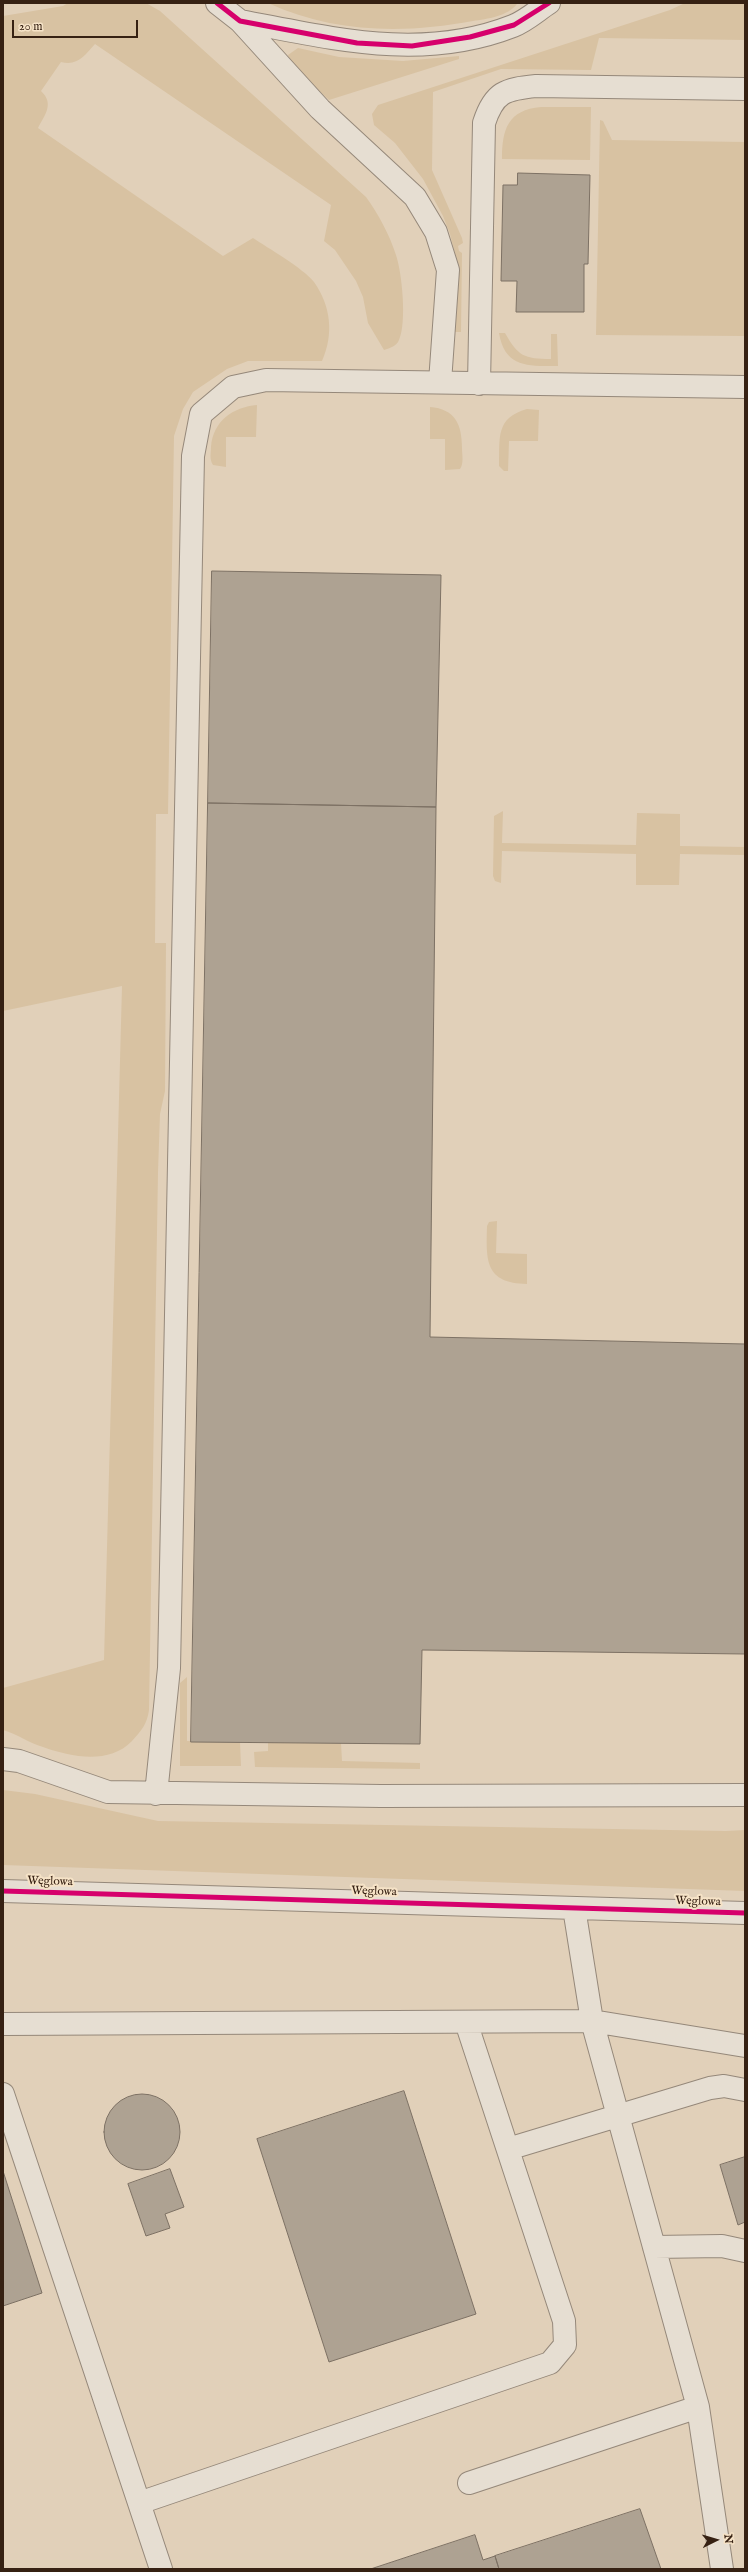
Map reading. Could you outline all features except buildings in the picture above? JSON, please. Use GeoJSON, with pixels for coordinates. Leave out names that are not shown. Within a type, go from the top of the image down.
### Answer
{"type":"FeatureCollection","features":[{"type":"Feature","properties":{"kind":"street"},"geometry":{"type":"LineString","coordinates":[[217,3],[240,21],[320,109],[414,197],[436,232],[448,270],[440,382]]}},
{"type":"Feature","properties":{"kind":"street"},"geometry":{"type":"LineString","coordinates":[[240,21],[357,43],[412,46],[470,37],[514,25],[549,3]]}},
{"type":"Feature","properties":{"kind":"street"},"geometry":{"type":"LineString","coordinates":[[479,384],[484,123],[489,106],[500,94],[515,88],[536,86],[745,89]]}},
{"type":"Feature","properties":{"kind":"street"},"geometry":{"type":"LineString","coordinates":[[156,1794],[169,1668],[193,456],[201,414],[233,387],[266,380],[745,387]]}},
{"type":"Feature","properties":{"kind":"street"},"geometry":{"type":"LineString","coordinates":[[3,1759],[19,1761],[108,1792],[156,1794],[381,1796],[745,1795]]}},
{"type":"Feature","properties":{"kind":"street","name":"Węglowa"},"geometry":{"type":"LineString","coordinates":[[3,1891],[745,1913]]}},
{"type":"Feature","properties":{"kind":"street"},"geometry":{"type":"LineString","coordinates":[[574,1908],[592,2021],[620,2117],[698,2407],[722,2569]]}},
{"type":"Feature","properties":{"kind":"street"},"geometry":{"type":"LineString","coordinates":[[3,2024],[592,2021],[745,2046]]}},
{"type":"Feature","properties":{"kind":"street"},"geometry":{"type":"LineString","coordinates":[[139,2503],[550,2363],[565,2344],[564,2320],[466,2022]]}},
{"type":"Feature","properties":{"kind":"street"},"geometry":{"type":"LineString","coordinates":[[508,2149],[620,2117],[710,2088],[724,2086],[745,2090]]}},
{"type":"Feature","properties":{"kind":"street"},"geometry":{"type":"LineString","coordinates":[[3,2094],[161,2569]]}},
{"type":"Feature","properties":{"kind":"street"},"geometry":{"type":"LineString","coordinates":[[654,2247],[722,2246],[745,2251]]}},
{"type":"Feature","properties":{"kind":"street"},"geometry":{"type":"LineString","coordinates":[[469,2483],[698,2407]]}},
{"type":"Feature","properties":{"kind":"shaded area"},"geometry":{"type":"Polygon","coordinates":[[[68,3],[146,3],[160,11],[366,197],[383,225],[396,255],[403,298],[403,322],[398,342],[397,344],[384,350],[368,323],[363,297],[356,281],[335,250],[324,241],[331,205],[95,44],[80,59],[72,63],[61,62],[41,91],[45,96],[48,105],[38,128],[223,256],[253,238],[294,265],[309,276],[320,291],[329,320],[328,341],[322,361],[248,361],[227,369],[193,392],[183,409],[174,436],[168,814],[156,814],[155,943],[166,943],[165,1091],[160,1114],[158,1172],[149,1710],[147,1719],[141,1730],[123,1749],[101,1756],[89,1757],[54,1751],[3,1730],[3,1688],[104,1660],[122,986],[3,1011],[3,16],[63,6],[68,3]]]}},
{"type":"Feature","properties":{"kind":"shaded area"},"geometry":{"type":"Polygon","coordinates":[[[268,3],[517,4],[503,14],[485,19],[421,28],[395,29],[343,25],[318,20],[293,13],[268,3]]]}},
{"type":"Feature","properties":{"kind":"shaded area"},"geometry":{"type":"Polygon","coordinates":[[[685,3],[745,3],[745,40],[599,38],[591,70],[501,69],[433,92],[432,170],[463,243],[458,246],[459,251],[462,253],[461,332],[454,332],[456,258],[450,234],[443,216],[423,179],[395,143],[374,125],[372,114],[378,105],[670,10],[685,3]]]}},
{"type":"Feature","properties":{"kind":"shaded area"},"geometry":{"type":"Polygon","coordinates":[[[298,48],[339,57],[403,61],[459,56],[459,59],[329,100],[290,64],[288,55],[298,48]]]}},
{"type":"Feature","properties":{"kind":"shaded area"},"geometry":{"type":"Polygon","coordinates":[[[541,107],[591,107],[590,160],[502,159],[503,139],[509,123],[521,112],[541,107]]]}},
{"type":"Feature","properties":{"kind":"shaded area"},"geometry":{"type":"Polygon","coordinates":[[[600,120],[603,121],[612,140],[745,142],[745,336],[596,335],[600,120]]]}},
{"type":"Feature","properties":{"kind":"shaded area"},"geometry":{"type":"Polygon","coordinates":[[[499,333],[505,333],[514,347],[523,355],[534,358],[551,359],[551,334],[557,334],[558,366],[528,365],[512,359],[502,344],[499,333]]]}},
{"type":"Feature","properties":{"kind":"shaded area"},"geometry":{"type":"Polygon","coordinates":[[[257,405],[256,437],[226,437],[226,467],[213,465],[211,458],[211,447],[216,430],[220,423],[232,412],[248,406],[257,405]]]}},
{"type":"Feature","properties":{"kind":"shaded area"},"geometry":{"type":"Polygon","coordinates":[[[430,407],[439,408],[446,411],[455,419],[458,425],[462,439],[462,464],[460,469],[445,470],[445,439],[430,439],[430,407]]]}},
{"type":"Feature","properties":{"kind":"shaded area"},"geometry":{"type":"Polygon","coordinates":[[[527,409],[539,410],[538,441],[509,441],[508,471],[504,471],[499,466],[501,430],[509,418],[527,409]]]}},
{"type":"Feature","properties":{"kind":"shaded area"},"geometry":{"type":"Polygon","coordinates":[[[503,811],[502,843],[636,845],[637,813],[680,814],[680,846],[745,847],[745,855],[680,854],[679,885],[636,885],[636,854],[502,851],[501,883],[495,881],[493,876],[494,816],[503,811]]]}},
{"type":"Feature","properties":{"kind":"shaded area"},"geometry":{"type":"Polygon","coordinates":[[[497,1221],[496,1253],[527,1254],[527,1284],[513,1283],[503,1279],[491,1268],[487,1250],[487,1226],[489,1222],[497,1221]]]}},
{"type":"Feature","properties":{"kind":"shaded area"},"geometry":{"type":"Polygon","coordinates":[[[187,1677],[187,1741],[240,1742],[241,1766],[180,1766],[180,1683],[187,1677]]]}},
{"type":"Feature","properties":{"kind":"shaded area"},"geometry":{"type":"Polygon","coordinates":[[[268,1742],[341,1743],[342,1761],[420,1763],[420,1769],[255,1767],[254,1752],[268,1751],[268,1742]]]}},
{"type":"Feature","properties":{"kind":"shaded area"},"geometry":{"type":"Polygon","coordinates":[[[3,1790],[35,1794],[158,1821],[726,1831],[745,1830],[745,1891],[3,1865],[3,1790]]]}},
{"type":"Feature","properties":{"kind":"cycle path"},"geometry":{"type":"LineString","coordinates":[[217,3],[240,21],[357,43],[412,46],[470,37],[514,25],[549,3]]}},
{"type":"Feature","properties":{"kind":"cycle path"},"geometry":{"type":"LineString","coordinates":[[3,1891],[745,1913]]}}]}
